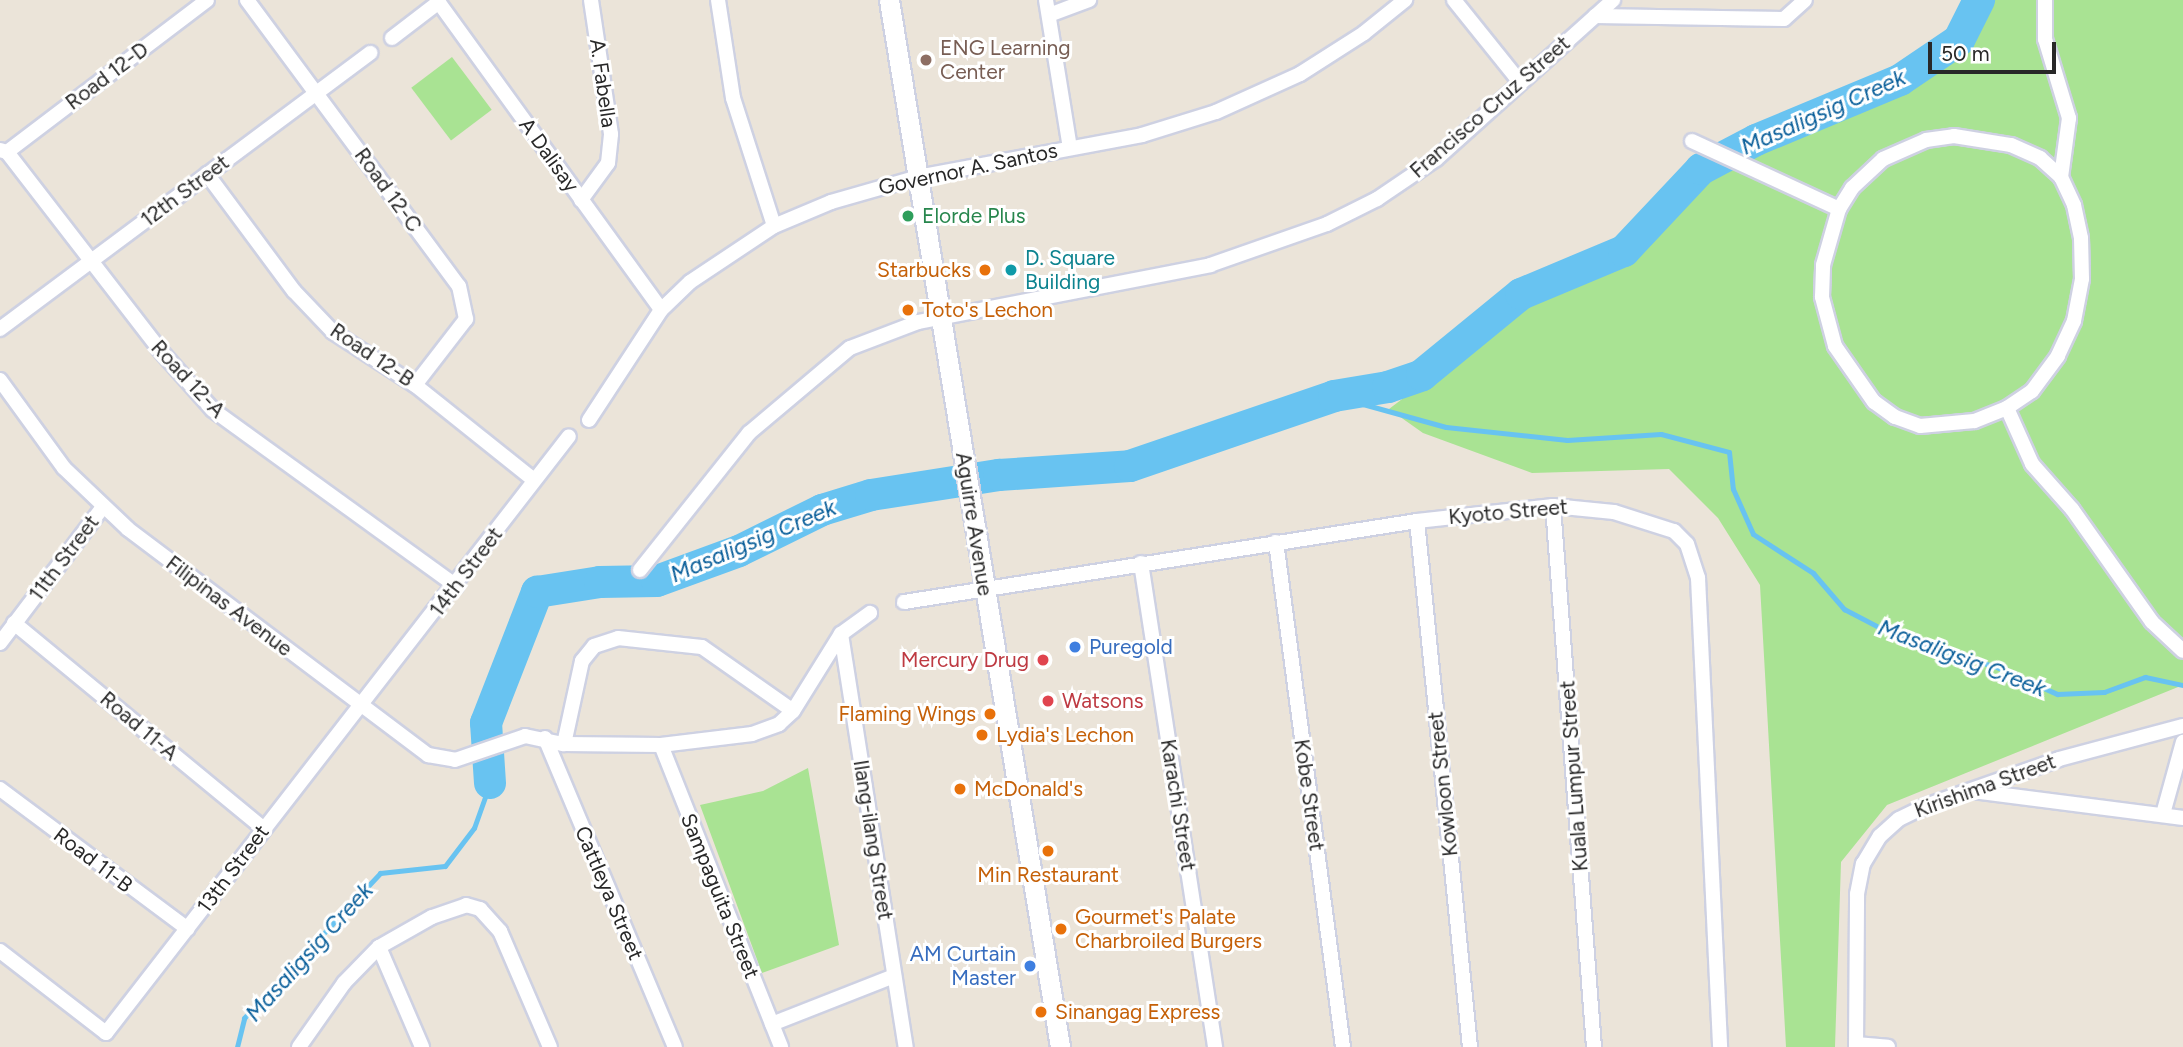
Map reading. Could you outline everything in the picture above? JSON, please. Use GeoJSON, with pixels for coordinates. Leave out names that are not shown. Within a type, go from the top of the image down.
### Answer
{"type":"FeatureCollection","features":[{"type":"Feature","properties":{"kind":"street","name":"Road 12-D"},"geometry":{"type":"LineString","coordinates":[[4,151],[207,0]]}},
{"type":"Feature","properties":{"kind":"street","name":"Road 12-C"},"geometry":{"type":"LineString","coordinates":[[247,0],[459,286],[466,319],[415,385]]}},
{"type":"Feature","properties":{"kind":"street","name":"A. Fabella"},"geometry":{"type":"LineString","coordinates":[[581,200],[608,163],[611,134],[591,0]]}},
{"type":"Feature","properties":{"kind":"street"},"geometry":{"type":"LineString","coordinates":[[718,0],[733,98],[774,226]]}},
{"type":"Feature","properties":{"kind":"street","name":"Aguirre Avenue"},"geometry":{"type":"LineString","coordinates":[[889,0],[1060,1047]]}},
{"type":"Feature","properties":{"kind":"street"},"geometry":{"type":"LineString","coordinates":[[1070,148],[1047,7],[1089,0]]}},
{"type":"Feature","properties":{"kind":"street","name":"Governor A. Santos"},"geometry":{"type":"LineString","coordinates":[[589,420],[660,310],[690,282],[774,226],[831,202],[918,177],[1142,135],[1260,94],[1364,33],[1405,0]]}},
{"type":"Feature","properties":{"kind":"street"},"geometry":{"type":"LineString","coordinates":[[1454,0],[1520,82]]}},
{"type":"Feature","properties":{"kind":"street","name":"Francisco Cruz Street"},"geometry":{"type":"LineString","coordinates":[[640,570],[749,433],[788,396],[850,348],[897,329],[941,318],[1210,265],[1300,235],[1377,199],[1418,173],[1613,0]]}},
{"type":"Feature","properties":{"kind":"street"},"geometry":{"type":"LineString","coordinates":[[1595,16],[1784,19],[1805,0]]}},
{"type":"Feature","properties":{"kind":"street"},"geometry":{"type":"LineString","coordinates":[[2045,0],[2045,39],[2069,118],[2061,177]]}},
{"type":"Feature","properties":{"kind":"street","name":"A Dalisay"},"geometry":{"type":"LineString","coordinates":[[438,1],[660,310]]}},
{"type":"Feature","properties":{"kind":"street"},"geometry":{"type":"LineString","coordinates":[[392,38],[438,1]]}},
{"type":"Feature","properties":{"kind":"street","name":"12th Street"},"geometry":{"type":"LineString","coordinates":[[0,329],[370,53]]}},
{"type":"Feature","properties":{"kind":"street"},"geometry":{"type":"LineString","coordinates":[[1954,136],[2011,145],[2040,158],[2061,177],[2074,205],[2081,238],[2082,279],[2074,321],[2058,356],[2032,391],[2007,408],[1974,421],[1920,426],[1895,417],[1874,402],[1849,372],[1825,317],[1823,265],[1839,209],[1852,188],[1883,159],[1926,141],[1954,136]]}},
{"type":"Feature","properties":{"kind":"street"},"geometry":{"type":"LineString","coordinates":[[1692,141],[1839,209]]}},
{"type":"Feature","properties":{"kind":"street","name":"Road 12-A"},"geometry":{"type":"LineString","coordinates":[[4,151],[213,410],[456,586]]}},
{"type":"Feature","properties":{"kind":"street","name":"Road 12-B"},"geometry":{"type":"LineString","coordinates":[[207,174],[294,291],[332,332],[415,385],[534,480]]}},
{"type":"Feature","properties":{"kind":"street","name":"Filipinas Avenue"},"geometry":{"type":"LineString","coordinates":[[0,380],[64,468],[103,507],[360,707],[428,755],[455,761],[476,755],[512,737],[545,738],[564,744],[661,745],[752,734],[779,724],[793,711]]}},
{"type":"Feature","properties":{"kind":"street"},"geometry":{"type":"LineString","coordinates":[[2007,408],[2043,479],[2072,509],[2152,622],[2183,651]]}},
{"type":"Feature","properties":{"kind":"street","name":"14th Street"},"geometry":{"type":"LineString","coordinates":[[360,707],[456,586],[569,436]]}},
{"type":"Feature","properties":{"kind":"street","name":"Kyoto Street"},"geometry":{"type":"LineString","coordinates":[[904,601],[1417,521],[1553,506],[1584,506],[1654,522],[1674,531],[1695,560],[1720,1047]]}},
{"type":"Feature","properties":{"kind":"street","name":"Kuala Lumpur Street"},"geometry":{"type":"LineString","coordinates":[[1553,506],[1594,1047]]}},
{"type":"Feature","properties":{"kind":"street","name":"11th Street"},"geometry":{"type":"LineString","coordinates":[[0,643],[103,507]]}},
{"type":"Feature","properties":{"kind":"street","name":"Kowloon Street"},"geometry":{"type":"LineString","coordinates":[[1417,521],[1470,1047]]}},
{"type":"Feature","properties":{"kind":"street","name":"Kobe Street"},"geometry":{"type":"LineString","coordinates":[[1276,542],[1343,1047]]}},
{"type":"Feature","properties":{"kind":"street","name":"Karachi Street"},"geometry":{"type":"LineString","coordinates":[[1141,563],[1214,1047]]}},
{"type":"Feature","properties":{"kind":"street"},"geometry":{"type":"LineString","coordinates":[[564,744],[582,661],[594,646],[618,638],[702,647],[793,711],[841,634],[870,613]]}},
{"type":"Feature","properties":{"kind":"street","name":"Road 11-A"},"geometry":{"type":"LineString","coordinates":[[14,624],[263,828]]}},
{"type":"Feature","properties":{"kind":"street","name":"Ilang-ilang Street"},"geometry":{"type":"LineString","coordinates":[[841,634],[906,1047]]}},
{"type":"Feature","properties":{"kind":"street","name":"13th Street"},"geometry":{"type":"LineString","coordinates":[[0,951],[106,1033],[263,828],[360,707]]}},
{"type":"Feature","properties":{"kind":"street","name":"Kirishima Street"},"geometry":{"type":"LineString","coordinates":[[1856,1045],[1857,894],[1863,864],[1880,836],[1899,818],[1968,791],[2059,759],[2183,726]]}},
{"type":"Feature","properties":{"kind":"street","name":"Cattleya Street"},"geometry":{"type":"LineString","coordinates":[[545,738],[675,1047]]}},
{"type":"Feature","properties":{"kind":"street"},"geometry":{"type":"LineString","coordinates":[[2163,814],[2183,742]]}},
{"type":"Feature","properties":{"kind":"street","name":"Sampaguita Street"},"geometry":{"type":"LineString","coordinates":[[661,745],[781,1047]]}},
{"type":"Feature","properties":{"kind":"street","name":"Road 11-B"},"geometry":{"type":"LineString","coordinates":[[0,789],[188,929]]}},
{"type":"Feature","properties":{"kind":"street"},"geometry":{"type":"LineString","coordinates":[[1968,791],[2183,817]]}},
{"type":"Feature","properties":{"kind":"street"},"geometry":{"type":"LineString","coordinates":[[299,1047],[344,983],[379,947],[450,909],[467,905],[480,909],[500,931],[550,1047]]}},
{"type":"Feature","properties":{"kind":"street"},"geometry":{"type":"LineString","coordinates":[[379,947],[422,1047]]}},
{"type":"Feature","properties":{"kind":"street"},"geometry":{"type":"LineString","coordinates":[[772,1024],[894,976]]}},
{"type":"Feature","properties":{"kind":"street"},"geometry":{"type":"LineString","coordinates":[[1856,1045],[1888,1047]]}},
{"type":"Feature","properties":{"kind":"green space"},"geometry":{"type":"Polygon","coordinates":[[[1979,0],[2183,0],[2183,685],[1887,805],[1841,862],[1835,1047],[1786,1047],[1760,585],[1718,518],[1669,469],[1532,473],[1423,433],[1389,409],[1529,303],[1631,260],[1701,169],[1756,140],[1900,80],[1959,40],[1979,0]]]}},
{"type":"Feature","properties":{"kind":"green space"},"geometry":{"type":"Polygon","coordinates":[[[452,57],[492,110],[451,140],[411,88],[452,57]]]}},
{"type":"Feature","properties":{"kind":"green space"},"geometry":{"type":"Polygon","coordinates":[[[808,768],[839,945],[762,973],[700,805],[763,791],[808,768]]]}},
{"type":"Feature","properties":{"kind":"waterway","name":"Masaligsig Creek"},"geometry":{"type":"LineString","coordinates":[[490,783],[486,723],[537,592],[600,582],[657,581],[739,551],[822,510],[871,495],[999,475],[1130,466],[1334,396],[1388,387],[1422,375],[1521,294],[1624,251],[1701,169],[1756,140],[1900,80],[1959,40],[1979,0]]}},
{"type":"Feature","properties":{"kind":"waterway","name":"Masaligsig Creek"},"geometry":{"type":"LineString","coordinates":[[1334,396],[1446,427],[1567,440],[1661,434],[1729,452],[1733,489],[1753,534],[1813,573],[1844,609],[1894,635],[1999,668],[2057,694],[2104,692],[2145,677],[2183,685]]}},
{"type":"Feature","properties":{"kind":"waterway","name":"Masaligsig Creek"},"geometry":{"type":"LineString","coordinates":[[237,1047],[244,1018],[380,873],[445,866],[474,828],[490,783]]}},
{"type":"Feature","properties":{"kind":"place","name":"ENG Learning Center"},"geometry":{"type":"Point","coordinates":[926,60]}},
{"type":"Feature","properties":{"kind":"place","name":"Elorde Plus"},"geometry":{"type":"Point","coordinates":[908,216]}},
{"type":"Feature","properties":{"kind":"place","name":"Starbucks"},"geometry":{"type":"Point","coordinates":[985,270]}},
{"type":"Feature","properties":{"kind":"place","name":"D. Square Building"},"geometry":{"type":"Point","coordinates":[1011,270]}},
{"type":"Feature","properties":{"kind":"place","name":"Toto's Lechon"},"geometry":{"type":"Point","coordinates":[908,310]}},
{"type":"Feature","properties":{"kind":"place","name":"Puregold"},"geometry":{"type":"Point","coordinates":[1075,647]}},
{"type":"Feature","properties":{"kind":"place","name":"Mercury Drug"},"geometry":{"type":"Point","coordinates":[1043,660]}},
{"type":"Feature","properties":{"kind":"place","name":"Watsons"},"geometry":{"type":"Point","coordinates":[1048,701]}},
{"type":"Feature","properties":{"kind":"place","name":"Flaming Wings"},"geometry":{"type":"Point","coordinates":[990,714]}},
{"type":"Feature","properties":{"kind":"place","name":"Lydia's Lechon"},"geometry":{"type":"Point","coordinates":[982,735]}},
{"type":"Feature","properties":{"kind":"place","name":"McDonald's"},"geometry":{"type":"Point","coordinates":[960,789]}},
{"type":"Feature","properties":{"kind":"place","name":"Min Restaurant"},"geometry":{"type":"Point","coordinates":[1048,851]}},
{"type":"Feature","properties":{"kind":"place","name":"Gourmet's Palate Charbroiled Burgers"},"geometry":{"type":"Point","coordinates":[1061,929]}},
{"type":"Feature","properties":{"kind":"place","name":"AM Curtain Master"},"geometry":{"type":"Point","coordinates":[1030,966]}},
{"type":"Feature","properties":{"kind":"place","name":"Sinangag Express"},"geometry":{"type":"Point","coordinates":[1041,1012]}}]}
